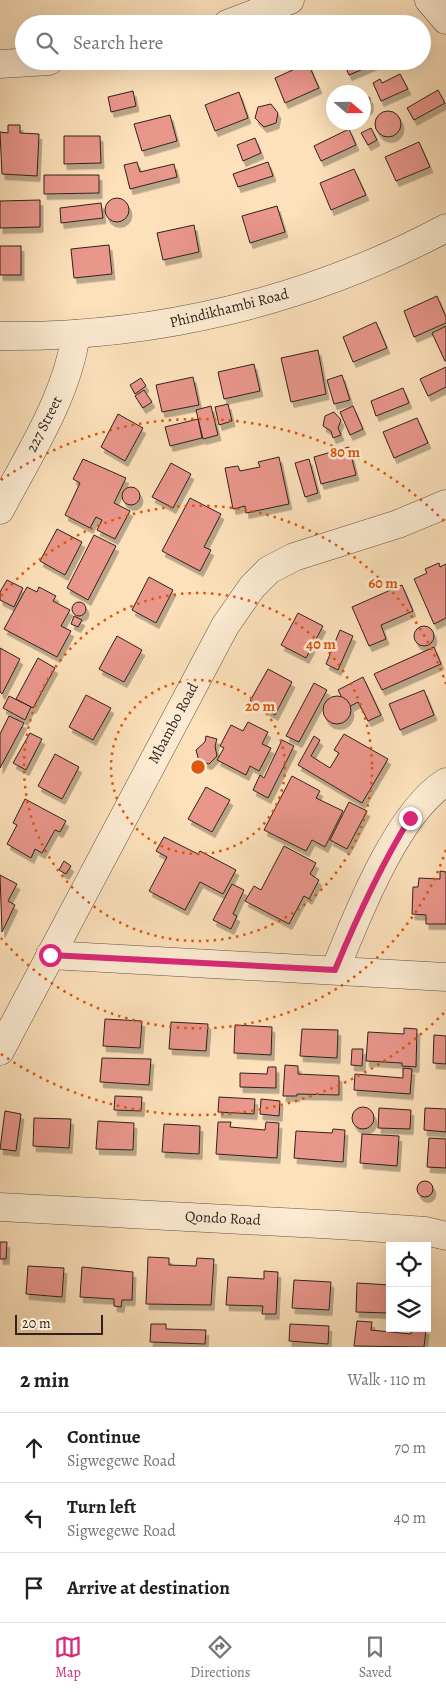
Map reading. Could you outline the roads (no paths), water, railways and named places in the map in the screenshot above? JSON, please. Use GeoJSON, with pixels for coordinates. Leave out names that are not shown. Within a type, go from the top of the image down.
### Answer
{"type":"FeatureCollection","features":[{"type":"Feature","properties":{"kind":"street"},"geometry":{"type":"LineString","coordinates":[[251,15],[290,0]]}},
{"type":"Feature","properties":{"kind":"street"},"geometry":{"type":"LineString","coordinates":[[429,0],[446,20]]}},
{"type":"Feature","properties":{"kind":"street"},"geometry":{"type":"LineString","coordinates":[[0,64],[15,63]]}},
{"type":"Feature","properties":{"kind":"street","name":"Phindikhambi Road"},"geometry":{"type":"LineString","coordinates":[[0,336],[76,334],[144,328],[190,320],[298,291],[368,264],[446,228]]}},
{"type":"Feature","properties":{"kind":"street","name":"227 Street"},"geometry":{"type":"LineString","coordinates":[[0,510],[65,383],[73,356],[76,334]]}},
{"type":"Feature","properties":{"kind":"street","name":"Mbambo Road"},"geometry":{"type":"LineString","coordinates":[[0,1051],[225,626],[252,587],[269,570],[294,557],[398,524],[446,504]]}},
{"type":"Feature","properties":{"kind":"street"},"geometry":{"type":"LineString","coordinates":[[335,970],[360,908],[410,818],[433,790],[446,782]]}},
{"type":"Feature","properties":{"kind":"street"},"geometry":{"type":"LineString","coordinates":[[50,955],[446,977]]}},
{"type":"Feature","properties":{"kind":"street","name":"Qondo Road"},"geometry":{"type":"LineString","coordinates":[[0,1207],[338,1225],[426,1231],[446,1236]]}}]}
